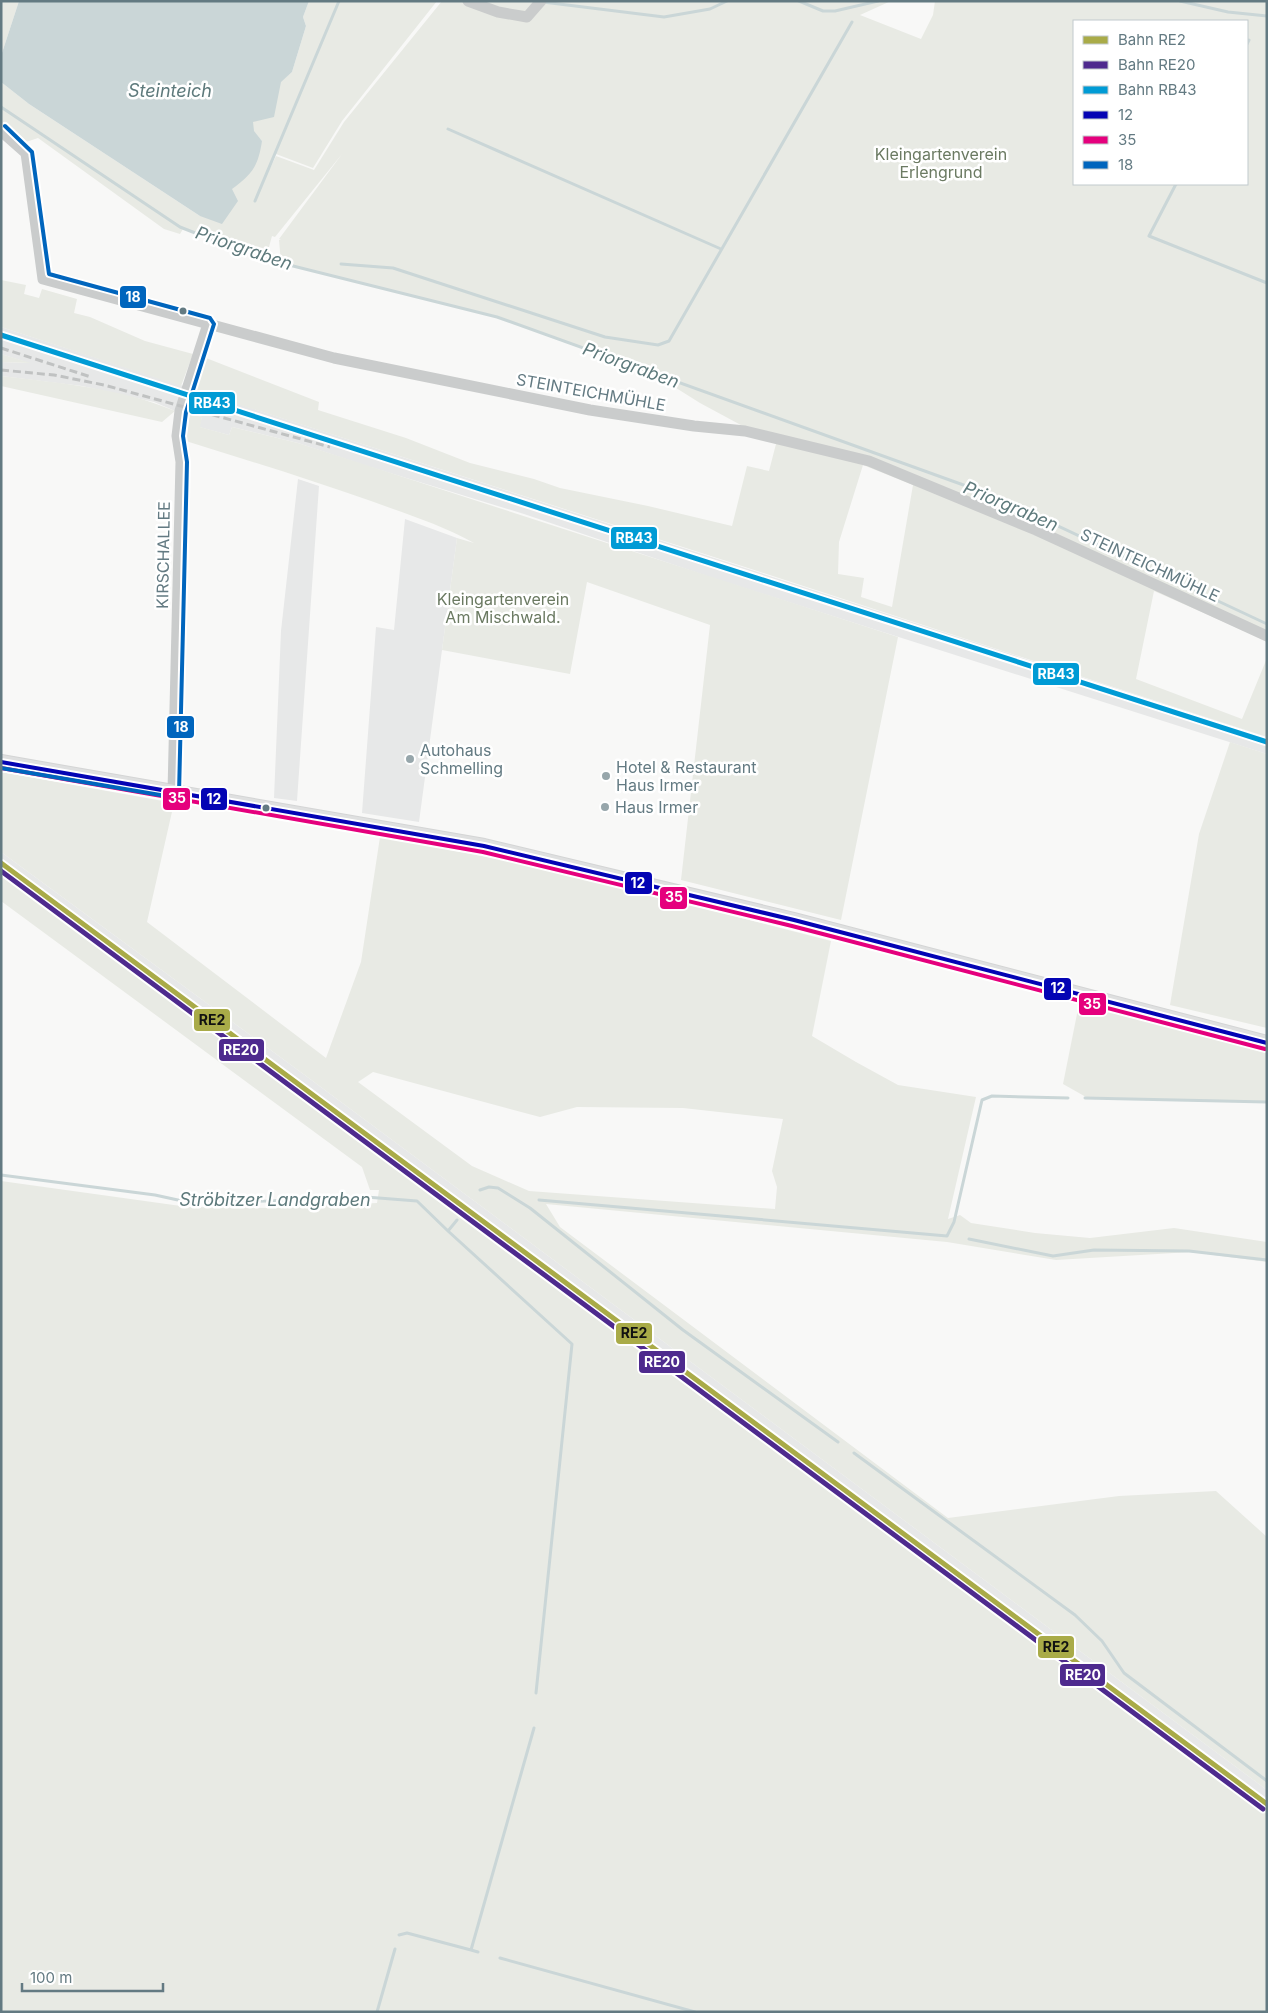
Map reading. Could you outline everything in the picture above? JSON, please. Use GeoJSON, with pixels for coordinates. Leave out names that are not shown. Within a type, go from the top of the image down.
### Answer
{"type":"FeatureCollection","features":[{"type":"Feature","properties":{"kind":"main road"},"geometry":{"type":"LineString","coordinates":[[1,762],[484,846],[803,922],[1267,1043]]}},
{"type":"Feature","properties":{"kind":"street"},"geometry":{"type":"LineString","coordinates":[[468,1],[498,12],[527,17],[540,2]]}},
{"type":"Feature","properties":{"kind":"street","name":"STEINTEICHMÜHLE"},"geometry":{"type":"LineString","coordinates":[[1,131],[26,153],[43,279],[334,358],[590,410],[694,426],[745,431],[869,461],[1036,530],[1267,636]]}},
{"type":"Feature","properties":{"kind":"street","name":"KIRSCHALLEE"},"geometry":{"type":"LineString","coordinates":[[173,791],[182,462],[177,436],[180,411],[208,324]]}},
{"type":"Feature","properties":{"kind":"shaded area"},"geometry":{"type":"Polygon","coordinates":[[[1,327],[1267,737],[1267,754],[716,579],[524,514],[298,443],[232,427],[229,435],[199,427],[202,417],[175,411],[154,402],[82,386],[1,376],[1,362],[29,363],[1,354],[1,327]]]}},
{"type":"Feature","properties":{"kind":"shaded area"},"geometry":{"type":"Polygon","coordinates":[[[298,479],[319,486],[297,801],[274,798],[281,631],[298,479]]]}},
{"type":"Feature","properties":{"kind":"shaded area"},"geometry":{"type":"Polygon","coordinates":[[[405,519],[457,538],[419,822],[362,813],[376,627],[394,630],[405,519]]]}},
{"type":"Feature","properties":{"kind":"shaded area"},"geometry":{"type":"Polygon","coordinates":[[[1,852],[306,1076],[1267,1790],[1267,1812],[483,1232],[1,870],[1,852]]]}},
{"type":"Feature","properties":{"kind":"green space"},"geometry":{"type":"Polygon","coordinates":[[[1,1],[19,1],[1,56],[1,1]]]}},
{"type":"Feature","properties":{"kind":"green space","name":"Kleingartenverein Erlengrund"},"geometry":{"type":"Polygon","coordinates":[[[309,1],[437,1],[342,121],[313,168],[276,154],[268,172],[276,156],[314,170],[344,122],[442,1],[891,1],[860,15],[921,39],[933,15],[935,1],[1267,1],[1267,641],[1154,591],[1136,679],[1242,719],[1267,658],[1267,737],[194,390],[206,358],[319,402],[318,410],[406,438],[470,463],[534,479],[560,488],[732,526],[747,466],[769,471],[776,444],[700,403],[657,376],[497,316],[281,263],[279,240],[281,240],[279,239],[342,154],[275,237],[272,236],[267,254],[183,229],[180,234],[164,229],[38,138],[26,142],[1,124],[1,82],[29,104],[200,216],[231,189],[262,141],[253,131],[253,121],[281,81],[292,72],[306,26],[303,17],[309,1]],[[863,465],[839,542],[838,574],[864,578],[861,597],[892,607],[913,485],[863,465]]]}},
{"type":"Feature","properties":{"kind":"green space"},"geometry":{"type":"Polygon","coordinates":[[[1,280],[26,285],[24,294],[39,298],[42,289],[77,299],[74,313],[90,317],[145,341],[193,354],[181,386],[1,327],[1,280]]]}},
{"type":"Feature","properties":{"kind":"green space"},"geometry":{"type":"Polygon","coordinates":[[[1,354],[31,363],[1,362],[1,354]]]}},
{"type":"Feature","properties":{"kind":"green space"},"geometry":{"type":"Polygon","coordinates":[[[1,376],[112,392],[154,403],[175,411],[162,422],[1,386],[1,376]]]}},
{"type":"Feature","properties":{"kind":"green space","name":"Kleingartenverein Am Mischwald."},"geometry":{"type":"Polygon","coordinates":[[[190,414],[202,417],[200,427],[229,435],[232,427],[298,443],[898,637],[841,920],[681,880],[710,625],[587,582],[570,674],[442,650],[457,538],[474,543],[437,525],[371,501],[189,442],[186,440],[190,414]]]}},
{"type":"Feature","properties":{"kind":"green space"},"geometry":{"type":"Polygon","coordinates":[[[1230,742],[1267,754],[1267,1028],[1170,1005],[1199,834],[1230,742]]]}},
{"type":"Feature","properties":{"kind":"green space"},"geometry":{"type":"Polygon","coordinates":[[[1,772],[174,803],[147,922],[326,1058],[361,962],[380,837],[546,868],[831,941],[812,1036],[898,1085],[976,1097],[948,1219],[960,1215],[971,1223],[1035,1233],[1090,1238],[1174,1228],[1267,1242],[1267,1262],[1191,1252],[1056,1260],[947,1242],[546,1204],[560,1227],[948,1518],[1119,1496],[1216,1491],[1267,1537],[1267,1790],[306,1076],[1,852],[1,772]],[[373,1072],[358,1082],[472,1166],[529,1191],[775,1209],[777,1187],[772,1171],[783,1119],[683,1108],[577,1107],[540,1117],[373,1072]]]}},
{"type":"Feature","properties":{"kind":"green space"},"geometry":{"type":"Polygon","coordinates":[[[1,870],[483,1232],[1267,1812],[1267,2012],[1,2012],[1,1181],[188,1207],[270,1208],[377,1203],[379,1190],[370,1190],[362,1167],[1,901],[1,870]]]}},
{"type":"Feature","properties":{"kind":"green space"},"geometry":{"type":"Polygon","coordinates":[[[1079,1004],[1267,1053],[1267,1102],[1086,1097],[1063,1084],[1079,1004]]]}},
{"type":"Feature","properties":{"kind":"water","name":"Steinteich"},"geometry":{"type":"Polygon","coordinates":[[[19,1],[309,1],[303,17],[306,26],[292,72],[281,82],[274,117],[253,122],[254,131],[262,141],[256,164],[245,179],[232,189],[238,201],[222,224],[200,216],[29,104],[1,82],[1,56],[19,1]]]}},
{"type":"Feature","properties":{"kind":"waterway"},"geometry":{"type":"LineString","coordinates":[[255,201],[339,1]]}},
{"type":"Feature","properties":{"kind":"waterway"},"geometry":{"type":"LineString","coordinates":[[543,2],[664,17],[710,9],[727,1]]}},
{"type":"Feature","properties":{"kind":"waterway"},"geometry":{"type":"LineString","coordinates":[[799,1],[823,11],[835,11],[878,1]]}},
{"type":"Feature","properties":{"kind":"waterway"},"geometry":{"type":"LineString","coordinates":[[1180,1],[1228,12],[1267,16]]}},
{"type":"Feature","properties":{"kind":"waterway"},"geometry":{"type":"LineString","coordinates":[[341,264],[393,268],[605,337],[658,345],[669,341],[852,22]]}},
{"type":"Feature","properties":{"kind":"waterway","name":"Priorgraben"},"geometry":{"type":"LineString","coordinates":[[1,107],[180,227],[246,253],[281,263],[497,317],[994,496],[1267,624]]}},
{"type":"Feature","properties":{"kind":"waterway"},"geometry":{"type":"LineString","coordinates":[[448,129],[721,249]]}},
{"type":"Feature","properties":{"kind":"waterway"},"geometry":{"type":"LineString","coordinates":[[1175,185],[1149,236],[1267,283]]}},
{"type":"Feature","properties":{"kind":"waterway"},"geometry":{"type":"LineString","coordinates":[[539,1200],[947,1236],[954,1222],[982,1100],[992,1096],[1068,1098]]}},
{"type":"Feature","properties":{"kind":"waterway"},"geometry":{"type":"LineString","coordinates":[[1085,1098],[1267,1102]]}},
{"type":"Feature","properties":{"kind":"waterway","name":"Ströbitzer Landgraben"},"geometry":{"type":"LineString","coordinates":[[1,1175],[155,1195],[187,1202],[366,1197],[417,1201],[572,1344],[536,1693]]}},
{"type":"Feature","properties":{"kind":"waterway"},"geometry":{"type":"LineString","coordinates":[[480,1190],[489,1187],[498,1188],[530,1208],[683,1330],[838,1442]]}},
{"type":"Feature","properties":{"kind":"waterway"},"geometry":{"type":"LineString","coordinates":[[448,1231],[457,1220]]}},
{"type":"Feature","properties":{"kind":"waterway"},"geometry":{"type":"LineString","coordinates":[[969,1239],[1053,1256],[1094,1250],[1189,1251],[1267,1260]]}},
{"type":"Feature","properties":{"kind":"waterway"},"geometry":{"type":"LineString","coordinates":[[854,1453],[1075,1615],[1102,1641],[1124,1673],[1267,1781]]}},
{"type":"Feature","properties":{"kind":"waterway"},"geometry":{"type":"LineString","coordinates":[[399,1935],[407,1933],[471,1950],[534,1728]]}},
{"type":"Feature","properties":{"kind":"waterway"},"geometry":{"type":"LineString","coordinates":[[377,2012],[395,1949]]}},
{"type":"Feature","properties":{"kind":"waterway"},"geometry":{"type":"LineString","coordinates":[[471,1950],[478,1952]]}},
{"type":"Feature","properties":{"kind":"waterway"},"geometry":{"type":"LineString","coordinates":[[500,1958],[695,2012]]}},
{"type":"Feature","properties":{"kind":"railway"},"geometry":{"type":"LineString","coordinates":[[1,348],[91,377]]}},
{"type":"Feature","properties":{"kind":"railway"},"geometry":{"type":"LineString","coordinates":[[1,370],[54,375],[104,385],[330,447]]}},
{"type":"Feature","properties":{"kind":"rail line","name":"RB43"},"geometry":{"type":"LineString","coordinates":[[1,335],[1267,742]]}},
{"type":"Feature","properties":{"kind":"rail line","name":"RE2"},"geometry":{"type":"LineString","coordinates":[[1,863],[1267,1804]]}},
{"type":"Feature","properties":{"kind":"rail line","name":"RE20"},"geometry":{"type":"LineString","coordinates":[[1,871],[1263,1809]]}},
{"type":"Feature","properties":{"kind":"transit line","name":"18"},"geometry":{"type":"LineString","coordinates":[[1,768],[172,797],[179,794],[187,462],[183,436],[186,412],[214,324],[210,318],[49,274],[32,152],[5,126]]}},
{"type":"Feature","properties":{"kind":"transit line","name":"12"},"geometry":{"type":"LineString","coordinates":[[1,762],[484,846],[794,920],[1267,1043]]}},
{"type":"Feature","properties":{"kind":"transit line","name":"35"},"geometry":{"type":"LineString","coordinates":[[1,768],[483,852],[792,926],[1265,1049]]}},
{"type":"Feature","properties":{"kind":"place","name":"Autohaus Schmelling"},"geometry":{"type":"Point","coordinates":[410,759]}},
{"type":"Feature","properties":{"kind":"place","name":"Hotel & Restaurant Haus Irmer"},"geometry":{"type":"Point","coordinates":[606,776]}},
{"type":"Feature","properties":{"kind":"place","name":"Haus Irmer"},"geometry":{"type":"Point","coordinates":[605,807]}}]}
